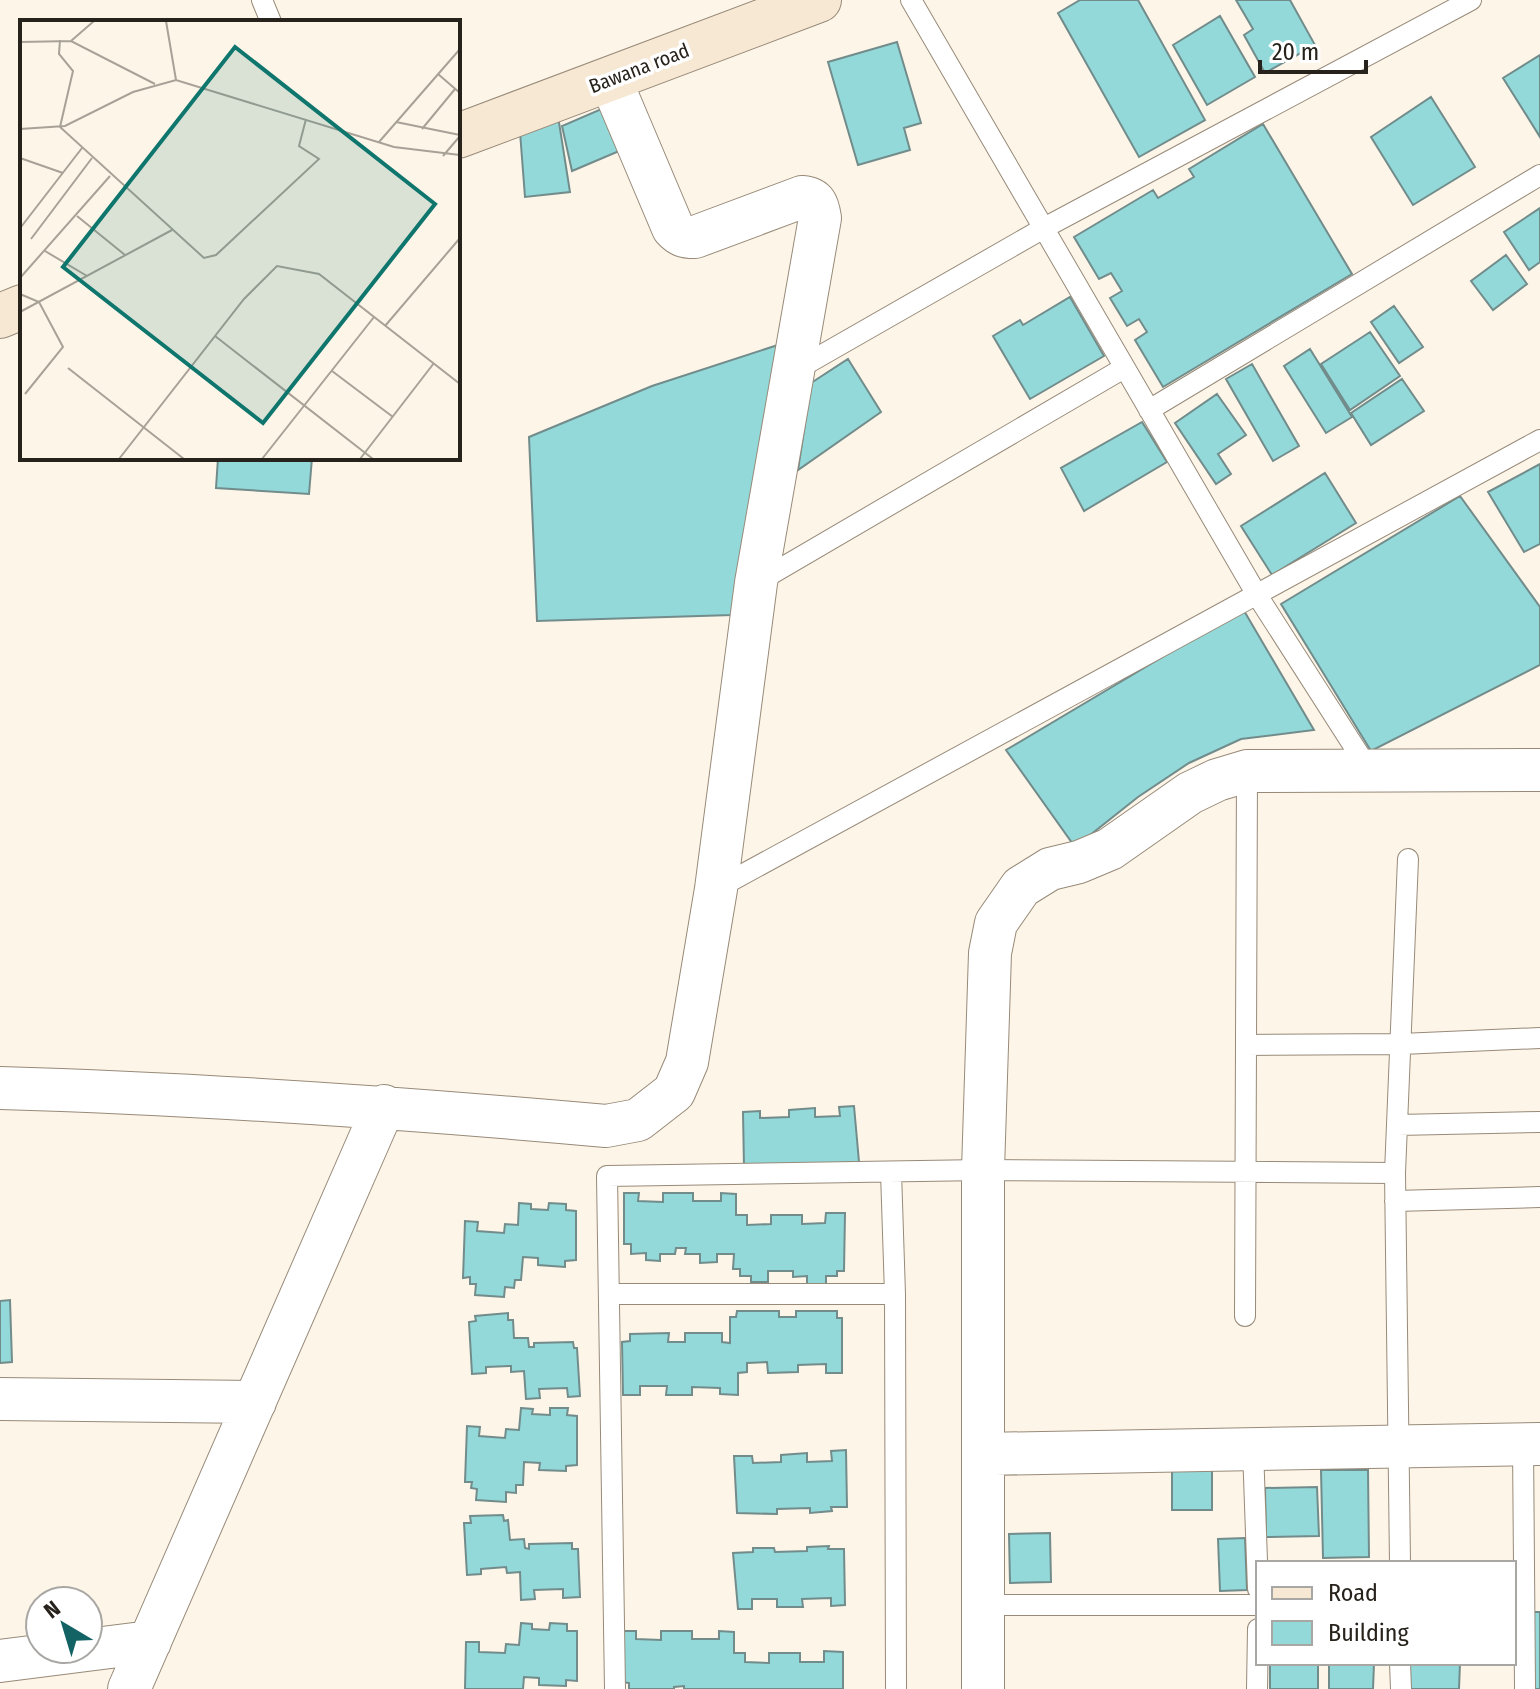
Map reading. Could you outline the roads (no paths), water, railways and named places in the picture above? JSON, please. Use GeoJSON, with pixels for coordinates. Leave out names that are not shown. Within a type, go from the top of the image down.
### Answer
{"type":"FeatureCollection","features":[{"type":"Feature","properties":{"kind":"main road","name":"Bawana road"},"geometry":{"type":"LineString","coordinates":[[460,135],[610,79],[757,11],[819,0]]}},
{"type":"Feature","properties":{"kind":"main road"},"geometry":{"type":"LineString","coordinates":[[0,316],[20,308]]}},
{"type":"Feature","properties":{"kind":"street"},"geometry":{"type":"LineString","coordinates":[[0,1088],[139,1092],[384,1106],[606,1126],[638,1120],[674,1092],[687,1062],[716,889],[756,583],[820,218],[818,205],[811,198],[802,197],[695,237],[679,234],[673,228],[610,79]]}},
{"type":"Feature","properties":{"kind":"street"},"geometry":{"type":"LineString","coordinates":[[983,1689],[983,1170],[990,953],[996,923],[1021,887],[1050,869],[1079,862],[1110,849],[1190,793],[1247,771],[1540,770]]}},
{"type":"Feature","properties":{"kind":"street"},"geometry":{"type":"LineString","coordinates":[[129,1689],[384,1106]]}},
{"type":"Feature","properties":{"kind":"street"},"geometry":{"type":"LineString","coordinates":[[0,1399],[255,1402]]}},
{"type":"Feature","properties":{"kind":"street"},"geometry":{"type":"LineString","coordinates":[[983,1454],[1532,1444]]}},
{"type":"Feature","properties":{"kind":"street"},"geometry":{"type":"LineString","coordinates":[[0,1661],[150,1642]]}},
{"type":"Feature","properties":{"kind":"lane"},"geometry":{"type":"LineString","coordinates":[[262,0],[270,20]]}},
{"type":"Feature","properties":{"kind":"lane"},"geometry":{"type":"LineString","coordinates":[[911,0],[1257,595],[1369,770]]}},
{"type":"Feature","properties":{"kind":"lane"},"geometry":{"type":"LineString","coordinates":[[792,372],[1044,228],[1471,0]]}},
{"type":"Feature","properties":{"kind":"lane"},"geometry":{"type":"LineString","coordinates":[[1149,410],[1540,175]]}},
{"type":"Feature","properties":{"kind":"lane"},"geometry":{"type":"LineString","coordinates":[[756,583],[1124,368]]}},
{"type":"Feature","properties":{"kind":"lane"},"geometry":{"type":"LineString","coordinates":[[716,889],[1540,440]]}},
{"type":"Feature","properties":{"kind":"lane"},"geometry":{"type":"LineString","coordinates":[[1245,1316],[1247,771]]}},
{"type":"Feature","properties":{"kind":"lane"},"geometry":{"type":"LineString","coordinates":[[1400,1561],[1395,1173],[1408,859]]}},
{"type":"Feature","properties":{"kind":"lane"},"geometry":{"type":"LineString","coordinates":[[1246,1045],[1401,1044],[1540,1038]]}},
{"type":"Feature","properties":{"kind":"lane"},"geometry":{"type":"LineString","coordinates":[[1397,1125],[1540,1122]]}},
{"type":"Feature","properties":{"kind":"lane"},"geometry":{"type":"LineString","coordinates":[[615,1689],[607,1176],[983,1170],[1395,1173]]}},
{"type":"Feature","properties":{"kind":"lane"},"geometry":{"type":"LineString","coordinates":[[891,1172],[895,1294],[896,1689]]}},
{"type":"Feature","properties":{"kind":"lane"},"geometry":{"type":"LineString","coordinates":[[1395,1201],[1540,1197]]}},
{"type":"Feature","properties":{"kind":"lane"},"geometry":{"type":"LineString","coordinates":[[609,1294],[895,1294]]}},
{"type":"Feature","properties":{"kind":"lane"},"geometry":{"type":"LineString","coordinates":[[1525,1689],[1532,1444]]}},
{"type":"Feature","properties":{"kind":"lane"},"geometry":{"type":"LineString","coordinates":[[1253,1449],[1257,1561]]}},
{"type":"Feature","properties":{"kind":"lane"},"geometry":{"type":"LineString","coordinates":[[983,1605],[1256,1605]]}},
{"type":"Feature","properties":{"kind":"lane"},"geometry":{"type":"LineString","coordinates":[[1257,1665],[1257,1689]]}},
{"type":"Feature","properties":{"kind":"lane"},"geometry":{"type":"LineString","coordinates":[[1400,1665],[1401,1689]]}}]}
